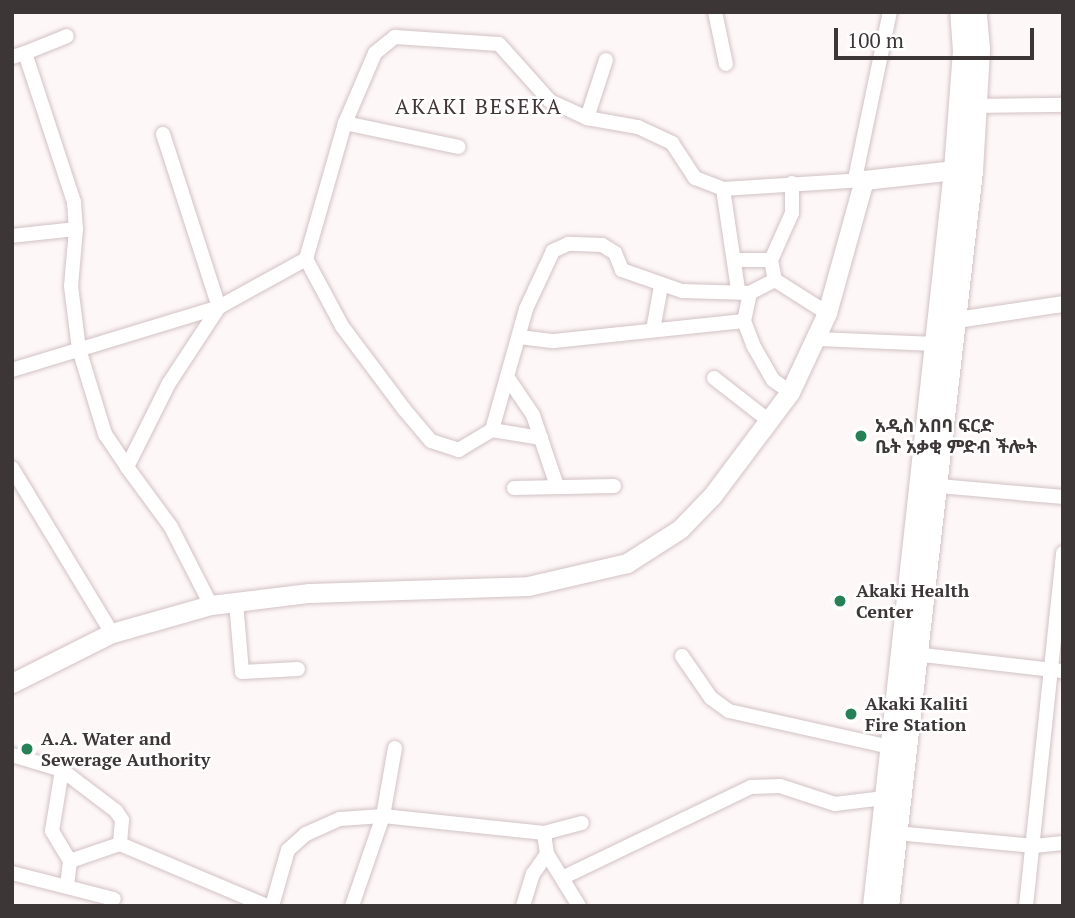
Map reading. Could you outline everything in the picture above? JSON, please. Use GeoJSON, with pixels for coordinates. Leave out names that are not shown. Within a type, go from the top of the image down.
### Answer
{"type":"FeatureCollection","features":[{"type":"Feature","properties":{"kind":"main road"},"geometry":{"type":"LineString","coordinates":[[888,906],[915,654],[935,344],[946,322],[960,12]]}},
{"type":"Feature","properties":{"kind":"main road"},"geometry":{"type":"LineString","coordinates":[[873,906],[890,747],[977,106],[976,12]]}},
{"type":"Feature","properties":{"kind":"main road"},"geometry":{"type":"LineString","coordinates":[[12,683],[112,634],[211,605],[309,593],[528,586],[627,563],[680,529],[742,460],[790,392],[818,339],[827,313],[859,179],[954,170]]}},
{"type":"Feature","properties":{"kind":"street"},"geometry":{"type":"LineString","coordinates":[[715,12],[726,64]]}},
{"type":"Feature","properties":{"kind":"street"},"geometry":{"type":"LineString","coordinates":[[775,280],[744,291],[682,291],[661,286],[622,270],[611,248],[568,244],[545,260],[519,337],[510,380],[492,430],[482,442],[459,450],[431,441],[342,326],[306,259],[345,122],[375,53],[395,37],[412,36],[499,44],[538,92],[587,118],[638,127],[672,143],[695,178],[723,189],[859,179],[890,12]]}},
{"type":"Feature","properties":{"kind":"street"},"geometry":{"type":"LineString","coordinates":[[67,36],[19,55],[74,202],[76,229],[71,286],[79,349],[105,434],[171,527],[211,605]]}},
{"type":"Feature","properties":{"kind":"street"},"geometry":{"type":"LineString","coordinates":[[587,118],[606,60]]}},
{"type":"Feature","properties":{"kind":"street"},"geometry":{"type":"LineString","coordinates":[[977,106],[1063,105]]}},
{"type":"Feature","properties":{"kind":"street"},"geometry":{"type":"LineString","coordinates":[[345,122],[459,147]]}},
{"type":"Feature","properties":{"kind":"street"},"geometry":{"type":"LineString","coordinates":[[163,134],[219,307]]}},
{"type":"Feature","properties":{"kind":"street"},"geometry":{"type":"LineString","coordinates":[[792,183],[792,213],[771,260],[775,280],[827,313]]}},
{"type":"Feature","properties":{"kind":"street"},"geometry":{"type":"LineString","coordinates":[[723,189],[744,291],[744,320],[763,367],[790,392]]}},
{"type":"Feature","properties":{"kind":"street"},"geometry":{"type":"LineString","coordinates":[[12,236],[76,229]]}},
{"type":"Feature","properties":{"kind":"street"},"geometry":{"type":"LineString","coordinates":[[12,370],[219,307],[306,259]]}},
{"type":"Feature","properties":{"kind":"street"},"geometry":{"type":"LineString","coordinates":[[736,260],[771,260]]}},
{"type":"Feature","properties":{"kind":"street"},"geometry":{"type":"LineString","coordinates":[[653,330],[661,286]]}},
{"type":"Feature","properties":{"kind":"street"},"geometry":{"type":"LineString","coordinates":[[946,322],[1063,304]]}},
{"type":"Feature","properties":{"kind":"street"},"geometry":{"type":"LineString","coordinates":[[127,467],[169,383],[219,307]]}},
{"type":"Feature","properties":{"kind":"street"},"geometry":{"type":"LineString","coordinates":[[519,337],[554,341],[744,320]]}},
{"type":"Feature","properties":{"kind":"street"},"geometry":{"type":"LineString","coordinates":[[818,339],[935,344]]}},
{"type":"Feature","properties":{"kind":"street"},"geometry":{"type":"LineString","coordinates":[[714,377],[769,421]]}},
{"type":"Feature","properties":{"kind":"street"},"geometry":{"type":"LineString","coordinates":[[510,380],[541,438],[556,483]]}},
{"type":"Feature","properties":{"kind":"street"},"geometry":{"type":"LineString","coordinates":[[492,430],[541,438]]}},
{"type":"Feature","properties":{"kind":"street"},"geometry":{"type":"LineString","coordinates":[[12,468],[112,634]]}},
{"type":"Feature","properties":{"kind":"street"},"geometry":{"type":"LineString","coordinates":[[514,488],[556,483],[614,486]]}},
{"type":"Feature","properties":{"kind":"street"},"geometry":{"type":"LineString","coordinates":[[927,484],[1063,497]]}},
{"type":"Feature","properties":{"kind":"street"},"geometry":{"type":"LineString","coordinates":[[1026,906],[1058,670],[1063,553]]}},
{"type":"Feature","properties":{"kind":"street"},"geometry":{"type":"LineString","coordinates":[[236,602],[237,660],[242,672],[298,669]]}},
{"type":"Feature","properties":{"kind":"street"},"geometry":{"type":"LineString","coordinates":[[915,654],[1058,670]]}},
{"type":"Feature","properties":{"kind":"street"},"geometry":{"type":"LineString","coordinates":[[682,656],[710,698],[729,710],[890,747]]}},
{"type":"Feature","properties":{"kind":"street"},"geometry":{"type":"LineString","coordinates":[[352,906],[383,816],[395,748]]}},
{"type":"Feature","properties":{"kind":"street"},"geometry":{"type":"LineString","coordinates":[[12,755],[61,770],[116,811],[122,820],[120,844]]}},
{"type":"Feature","properties":{"kind":"street"},"geometry":{"type":"LineString","coordinates":[[61,770],[52,831],[70,861],[66,884]]}},
{"type":"Feature","properties":{"kind":"street"},"geometry":{"type":"LineString","coordinates":[[564,877],[751,787],[780,786],[835,804],[884,798]]}},
{"type":"Feature","properties":{"kind":"street"},"geometry":{"type":"LineString","coordinates":[[272,906],[288,850],[296,840],[340,819],[383,816],[544,833],[582,823]]}},
{"type":"Feature","properties":{"kind":"street"},"geometry":{"type":"LineString","coordinates":[[544,833],[547,854],[564,877],[579,906]]}},
{"type":"Feature","properties":{"kind":"street"},"geometry":{"type":"LineString","coordinates":[[896,833],[1034,846],[1063,843]]}},
{"type":"Feature","properties":{"kind":"street"},"geometry":{"type":"LineString","coordinates":[[70,861],[120,844],[267,906]]}},
{"type":"Feature","properties":{"kind":"street"},"geometry":{"type":"LineString","coordinates":[[523,906],[533,874],[547,854]]}},
{"type":"Feature","properties":{"kind":"street"},"geometry":{"type":"LineString","coordinates":[[12,873],[66,884],[114,899]]}},
{"type":"Feature","properties":{"kind":"place","name":"አዲስ አበባ ፍርድ ቤት አቃቂ ምድብ ችሎት"},"geometry":{"type":"Point","coordinates":[861,436]}},
{"type":"Feature","properties":{"kind":"place","name":"Akaki Health Center"},"geometry":{"type":"Point","coordinates":[840,601]}},
{"type":"Feature","properties":{"kind":"place","name":"Akaki Kaliti Fire Station"},"geometry":{"type":"Point","coordinates":[851,714]}},
{"type":"Feature","properties":{"kind":"place","name":"A.A. Water and Sewerage Authority"},"geometry":{"type":"Point","coordinates":[27,749]}},
{"type":"Feature","properties":{"kind":"district","name":"AKAKI BESEKA"},"geometry":{"type":"Point","coordinates":[479,106]}}]}
